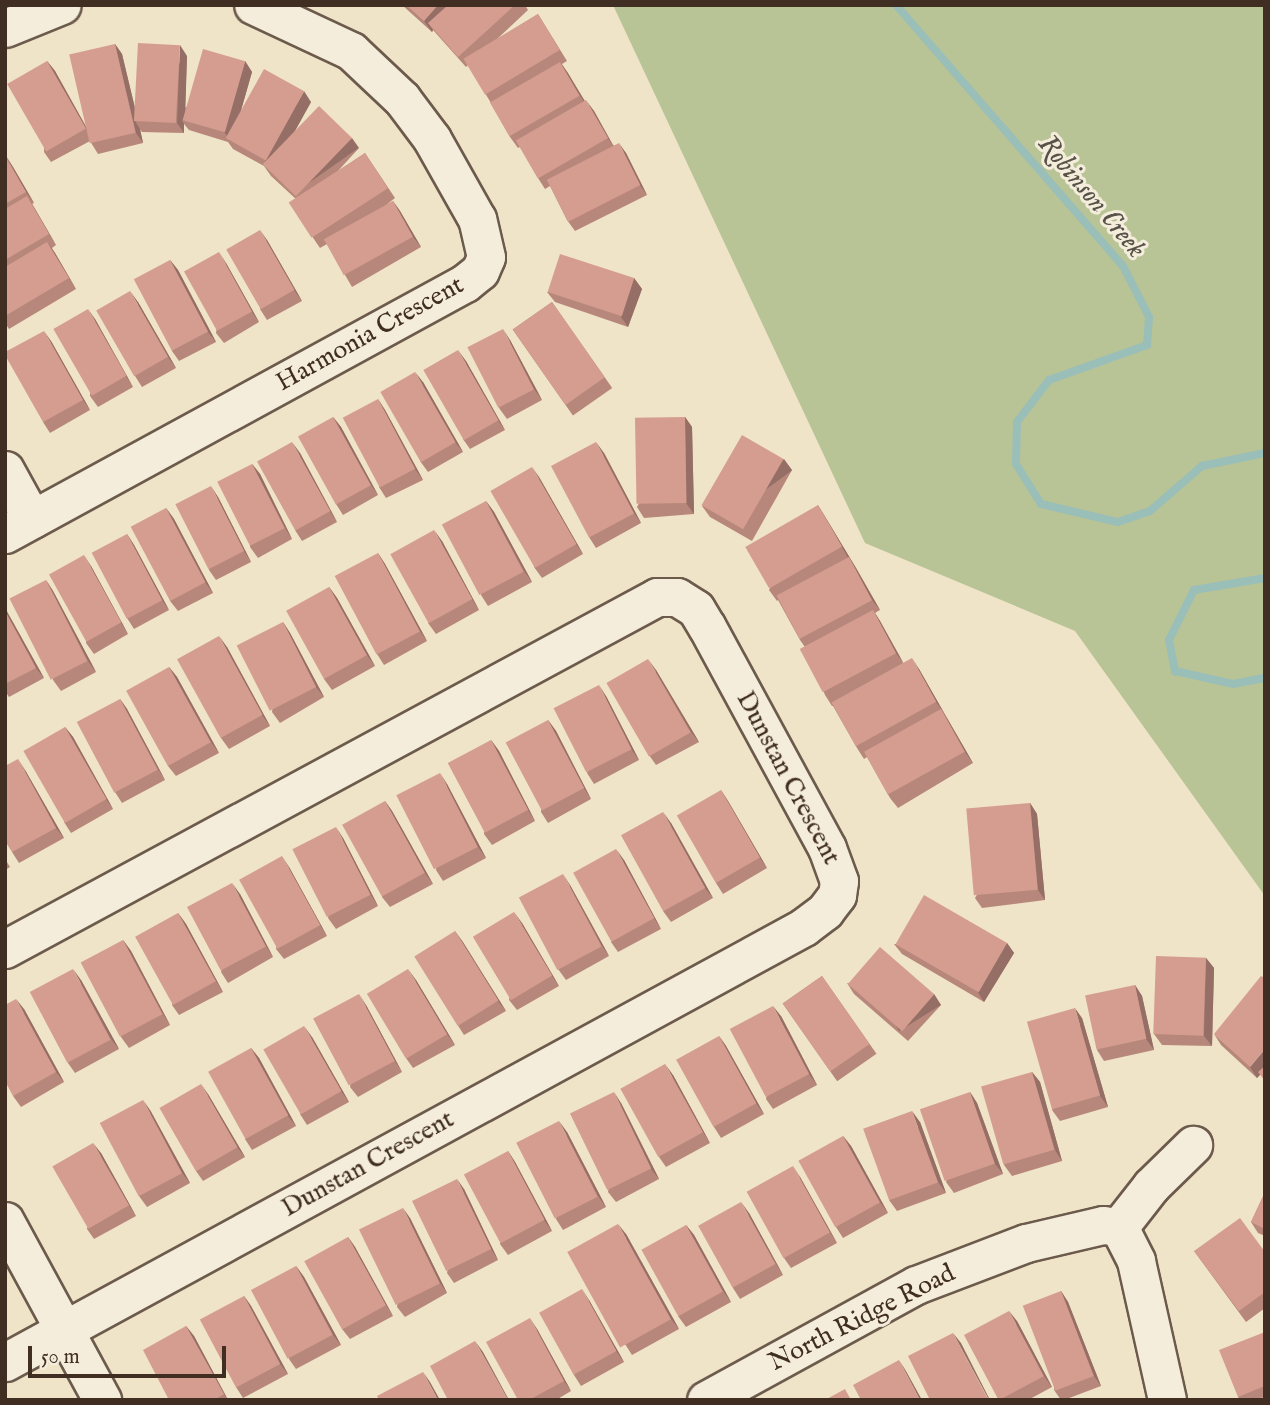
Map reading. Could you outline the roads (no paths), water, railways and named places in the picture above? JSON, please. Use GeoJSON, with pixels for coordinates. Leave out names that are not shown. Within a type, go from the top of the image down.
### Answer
{"type":"FeatureCollection","features":[{"type":"Feature","properties":{"kind":"street"},"geometry":{"type":"LineString","coordinates":[[5,28],[62,5]]}},
{"type":"Feature","properties":{"kind":"street","name":"Harmonia Crescent"},"geometry":{"type":"LineString","coordinates":[[19,527],[465,283],[480,271],[486,257],[477,219],[432,139],[402,99],[351,51],[253,5]]}},
{"type":"Feature","properties":{"kind":"street"},"geometry":{"type":"LineString","coordinates":[[5,470],[19,527]]}},
{"type":"Feature","properties":{"kind":"street","name":"Dunstan Crescent"},"geometry":{"type":"LineString","coordinates":[[5,949],[657,597],[677,597],[695,609],[707,627],[827,848],[839,881],[837,895],[825,911],[804,927],[64,1330]]}},
{"type":"Feature","properties":{"kind":"street"},"geometry":{"type":"LineString","coordinates":[[1167,1400],[1136,1261],[1119,1227],[1151,1186],[1193,1145]]}},
{"type":"Feature","properties":{"kind":"street"},"geometry":{"type":"LineString","coordinates":[[5,1221],[102,1400]]}},
{"type":"Feature","properties":{"kind":"street","name":"North Ridge Road"},"geometry":{"type":"LineString","coordinates":[[706,1400],[916,1285],[1026,1243],[1103,1225],[1119,1227]]}},
{"type":"Feature","properties":{"kind":"street"},"geometry":{"type":"LineString","coordinates":[[5,1362],[64,1330]]}},
{"type":"Feature","properties":{"kind":"waterway","name":"Robinson Creek"},"geometry":{"type":"LineString","coordinates":[[896,5],[1123,266],[1149,317],[1147,345],[1049,380],[1017,422],[1016,464],[1041,504],[1118,522],[1150,511],[1202,466],[1265,453]]}},
{"type":"Feature","properties":{"kind":"waterway","name":"Robinson Creek"},"geometry":{"type":"LineString","coordinates":[[1265,578],[1194,590],[1169,640],[1175,671],[1233,684],[1265,678]]}}]}
